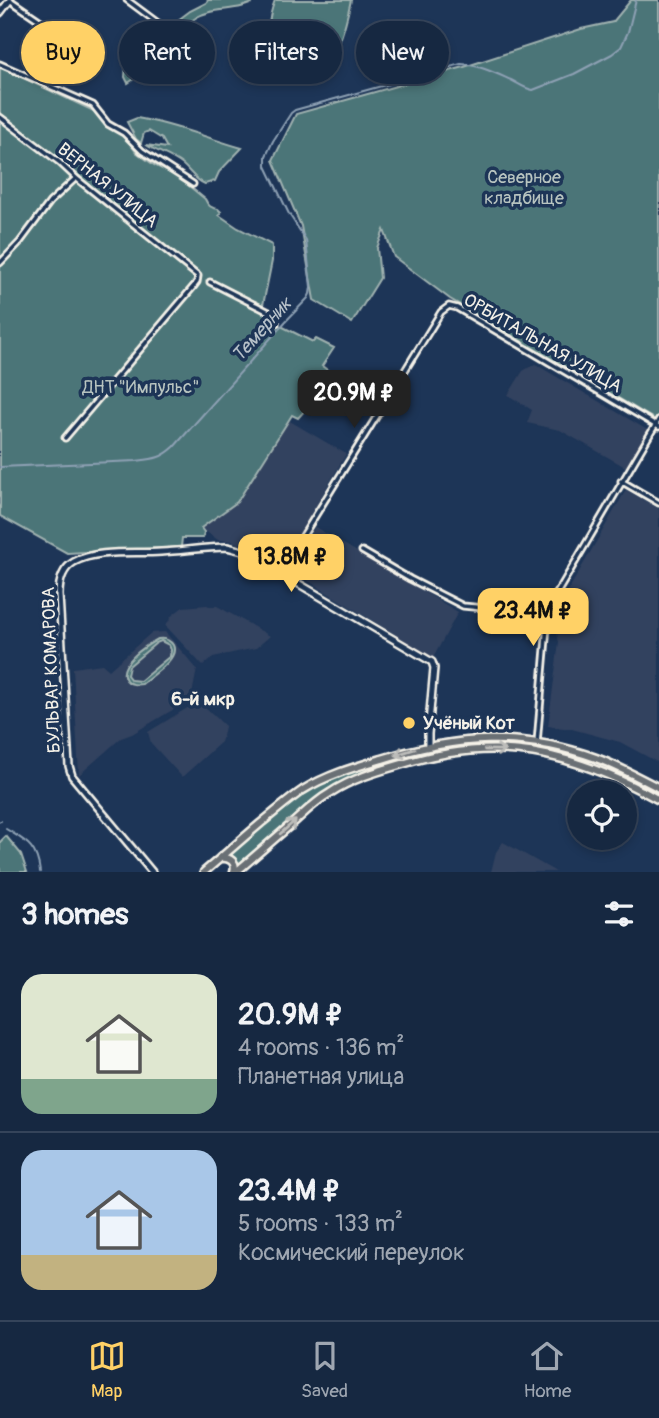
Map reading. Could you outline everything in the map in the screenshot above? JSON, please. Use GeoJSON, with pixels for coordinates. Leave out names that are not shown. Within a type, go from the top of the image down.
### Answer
{"type":"FeatureCollection","features":[{"type":"Feature","properties":{"kind":"main road"},"geometry":{"type":"LineString","coordinates":[[205,872],[282,805],[304,790],[341,772],[428,746],[487,740],[537,743],[592,757],[659,788]]}},
{"type":"Feature","properties":{"kind":"main road"},"geometry":{"type":"LineString","coordinates":[[235,872],[323,797],[373,772],[435,754],[487,749],[539,754],[589,766],[659,800]]}},
{"type":"Feature","properties":{"kind":"main road"},"geometry":{"type":"LineString","coordinates":[[589,766],[592,757]]}},
{"type":"Feature","properties":{"kind":"main road"},"geometry":{"type":"LineString","coordinates":[[371,762],[369,769],[373,772]]}},
{"type":"Feature","properties":{"kind":"main road"},"geometry":{"type":"LineString","coordinates":[[220,858],[233,862],[235,872]]}},
{"type":"Feature","properties":{"kind":"street"},"geometry":{"type":"LineString","coordinates":[[0,13],[10,0],[41,21]]}},
{"type":"Feature","properties":{"kind":"street"},"geometry":{"type":"LineString","coordinates":[[127,0],[155,21]]}},
{"type":"Feature","properties":{"kind":"street"},"geometry":{"type":"LineString","coordinates":[[0,64],[93,105],[108,124],[124,133],[142,151],[193,184]]}},
{"type":"Feature","properties":{"kind":"street","name":"ВЕРНАЯ УЛИЦА"},"geometry":{"type":"LineString","coordinates":[[0,117],[198,276],[194,286],[65,438]]}},
{"type":"Feature","properties":{"kind":"street"},"geometry":{"type":"LineString","coordinates":[[0,263],[20,242],[50,202],[76,178]]}},
{"type":"Feature","properties":{"kind":"street"},"geometry":{"type":"LineString","coordinates":[[210,282],[271,313],[276,318],[276,323]]}},
{"type":"Feature","properties":{"kind":"street","name":"ОРБИТАЛЬНАЯ УЛИЦА"},"geometry":{"type":"LineString","coordinates":[[280,573],[441,312],[449,306],[457,308],[657,426]]}},
{"type":"Feature","properties":{"kind":"street"},"geometry":{"type":"LineString","coordinates":[[537,743],[548,614],[553,600],[659,419]]}},
{"type":"Feature","properties":{"kind":"street"},"geometry":{"type":"LineString","coordinates":[[621,481],[659,503]]}},
{"type":"Feature","properties":{"kind":"street","name":"БУЛЬВАР КОМАРОВА"},"geometry":{"type":"LineString","coordinates":[[152,872],[72,776],[68,752],[60,580],[68,566],[77,560],[99,554],[229,547],[243,551],[280,573]]}},
{"type":"Feature","properties":{"kind":"street"},"geometry":{"type":"LineString","coordinates":[[362,551],[463,606],[548,614]]}},
{"type":"Feature","properties":{"kind":"street"},"geometry":{"type":"LineString","coordinates":[[280,573],[432,662],[434,668],[428,746]]}},
{"type":"Feature","properties":{"kind":"shaded area"},"geometry":{"type":"Polygon","coordinates":[[[535,364],[649,431],[627,468],[560,430],[527,423],[532,410],[508,395],[523,371],[535,364]]]}},
{"type":"Feature","properties":{"kind":"shaded area"},"geometry":{"type":"Polygon","coordinates":[[[288,420],[346,454],[300,533],[278,564],[232,541],[218,540],[201,528],[237,502],[288,420]]]}},
{"type":"Feature","properties":{"kind":"shaded area"},"geometry":{"type":"Polygon","coordinates":[[[626,490],[659,509],[659,763],[620,742],[572,729],[548,726],[559,642],[555,625],[559,612],[557,610],[626,490]]]}},
{"type":"Feature","properties":{"kind":"shaded area"},"geometry":{"type":"Polygon","coordinates":[[[315,527],[458,612],[433,658],[289,569],[315,527]]]}},
{"type":"Feature","properties":{"kind":"shaded area"},"geometry":{"type":"Polygon","coordinates":[[[217,606],[270,636],[256,648],[213,657],[203,666],[165,625],[170,617],[183,607],[217,606]]]}},
{"type":"Feature","properties":{"kind":"shaded area"},"geometry":{"type":"Polygon","coordinates":[[[165,632],[197,669],[191,699],[121,738],[79,775],[73,668],[102,664],[109,670],[151,633],[165,632]]]}},
{"type":"Feature","properties":{"kind":"shaded area"},"geometry":{"type":"Polygon","coordinates":[[[199,701],[225,726],[223,736],[221,742],[182,777],[151,743],[148,732],[199,701]]]}},
{"type":"Feature","properties":{"kind":"shaded area"},"geometry":{"type":"Polygon","coordinates":[[[503,842],[556,872],[491,872],[496,852],[503,842]]]}},
{"type":"Feature","properties":{"kind":"green space"},"geometry":{"type":"Polygon","coordinates":[[[208,0],[257,0],[243,7],[204,14],[192,21],[177,21],[208,0]]]}},
{"type":"Feature","properties":{"kind":"green space"},"geometry":{"type":"Polygon","coordinates":[[[275,0],[351,0],[342,33],[342,21],[270,21],[275,0]]]}},
{"type":"Feature","properties":{"kind":"green space","name":"Северное кладбище"},"geometry":{"type":"Polygon","coordinates":[[[631,0],[659,0],[659,422],[450,299],[394,257],[384,230],[377,248],[380,278],[352,323],[314,300],[301,226],[273,160],[296,114],[403,84],[449,84],[449,71],[581,29],[613,22],[631,0]]]}},
{"type":"Feature","properties":{"kind":"green space","name":"ДНТ \"Импульс\""},"geometry":{"type":"Polygon","coordinates":[[[0,67],[21,77],[21,84],[36,84],[96,112],[103,122],[126,138],[136,152],[178,177],[210,206],[218,209],[221,212],[219,215],[272,245],[272,261],[262,310],[276,318],[277,324],[313,342],[316,339],[334,348],[322,366],[334,375],[298,418],[292,415],[237,502],[201,528],[204,532],[203,538],[182,538],[181,547],[67,553],[0,516],[0,67]]]}},
{"type":"Feature","properties":{"kind":"green space"},"geometry":{"type":"Polygon","coordinates":[[[137,118],[177,127],[242,148],[219,172],[215,181],[205,184],[179,162],[146,145],[167,148],[162,139],[149,131],[144,133],[141,143],[136,139],[127,122],[137,118]]]}},
{"type":"Feature","properties":{"kind":"green space"},"geometry":{"type":"Polygon","coordinates":[[[158,639],[166,639],[173,645],[174,650],[169,661],[142,684],[129,683],[124,674],[128,662],[158,639]],[[161,641],[156,643],[129,666],[127,675],[131,680],[140,681],[170,656],[169,645],[161,641]]]}},
{"type":"Feature","properties":{"kind":"green space"},"geometry":{"type":"Polygon","coordinates":[[[461,744],[538,747],[588,760],[587,762],[525,748],[483,745],[441,748],[374,767],[373,765],[420,751],[461,744]]]}},
{"type":"Feature","properties":{"kind":"green space"},"geometry":{"type":"Polygon","coordinates":[[[367,767],[367,770],[331,789],[299,813],[237,866],[228,856],[306,793],[328,781],[367,767]]]}},
{"type":"Feature","properties":{"kind":"green space"},"geometry":{"type":"Polygon","coordinates":[[[6,836],[21,854],[27,872],[0,872],[0,842],[6,836]]]}},
{"type":"Feature","properties":{"kind":"waterway","name":"Темерник"},"geometry":{"type":"LineString","coordinates":[[0,467],[136,461],[165,454],[308,298],[311,287],[306,240],[289,214],[266,166],[266,156],[273,141],[295,110],[461,64],[487,70],[533,90],[574,74],[621,47],[628,32],[636,0]]}},
{"type":"Feature","properties":{"kind":"waterway","name":"Темерник"},"geometry":{"type":"LineString","coordinates":[[6,829],[30,846],[39,863],[40,872]]}},
{"type":"Feature","properties":{"kind":"place","name":"Учёный Кот"},"geometry":{"type":"Point","coordinates":[409,723]}},
{"type":"Feature","properties":{"kind":"district","name":"6-й мкр"},"geometry":{"type":"Point","coordinates":[203,698]}}]}
